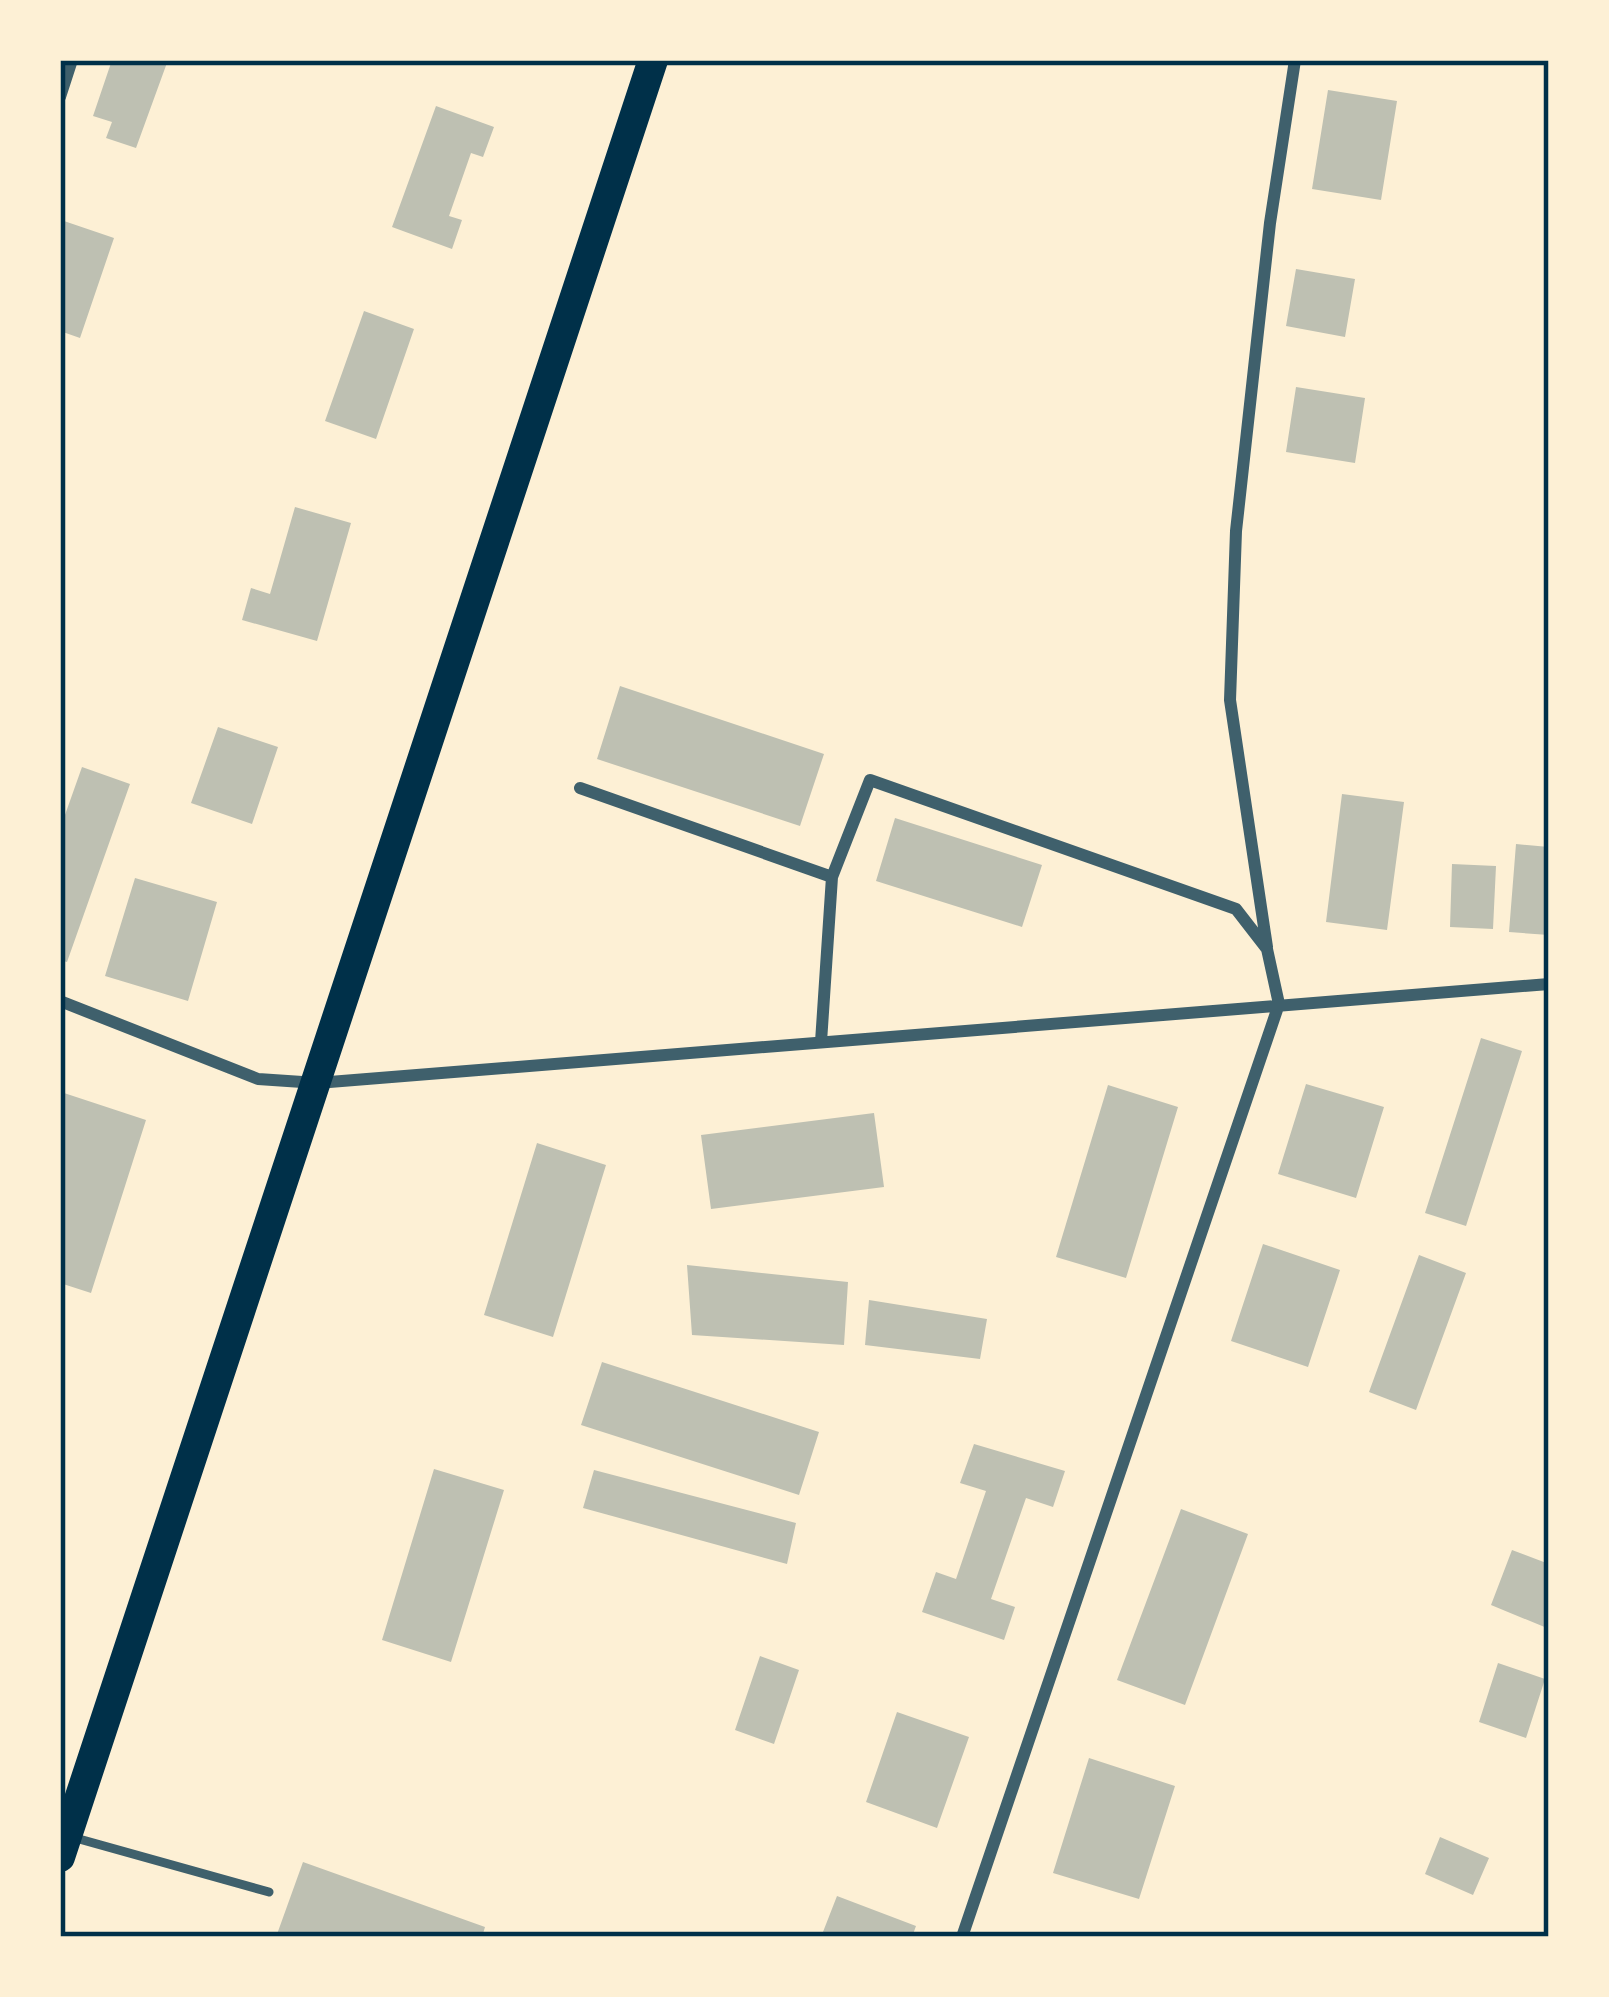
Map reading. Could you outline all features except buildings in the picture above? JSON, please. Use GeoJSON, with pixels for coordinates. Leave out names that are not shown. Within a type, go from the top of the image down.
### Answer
{"type":"FeatureCollection","features":[{"type":"Feature","properties":{"kind":"main road"},"geometry":{"type":"LineString","coordinates":[[63,1846],[652,60]]}},
{"type":"Feature","properties":{"kind":"street"},"geometry":{"type":"LineString","coordinates":[[60,97],[72,60]]}},
{"type":"Feature","properties":{"kind":"street"},"geometry":{"type":"LineString","coordinates":[[962,1937],[1279,1004],[1230,700],[1234,573],[1270,223],[1295,60]]}},
{"type":"Feature","properties":{"kind":"street"},"geometry":{"type":"LineString","coordinates":[[821,1042],[832,877],[871,780],[1236,909],[1267,949]]}},
{"type":"Feature","properties":{"kind":"street"},"geometry":{"type":"LineString","coordinates":[[580,788],[832,877]]}},
{"type":"Feature","properties":{"kind":"street"},"geometry":{"type":"LineString","coordinates":[[60,1001],[258,1079],[316,1083],[1549,984]]}},
{"type":"Feature","properties":{"kind":"lane"},"geometry":{"type":"LineString","coordinates":[[63,1846],[269,1892]]}}]}
